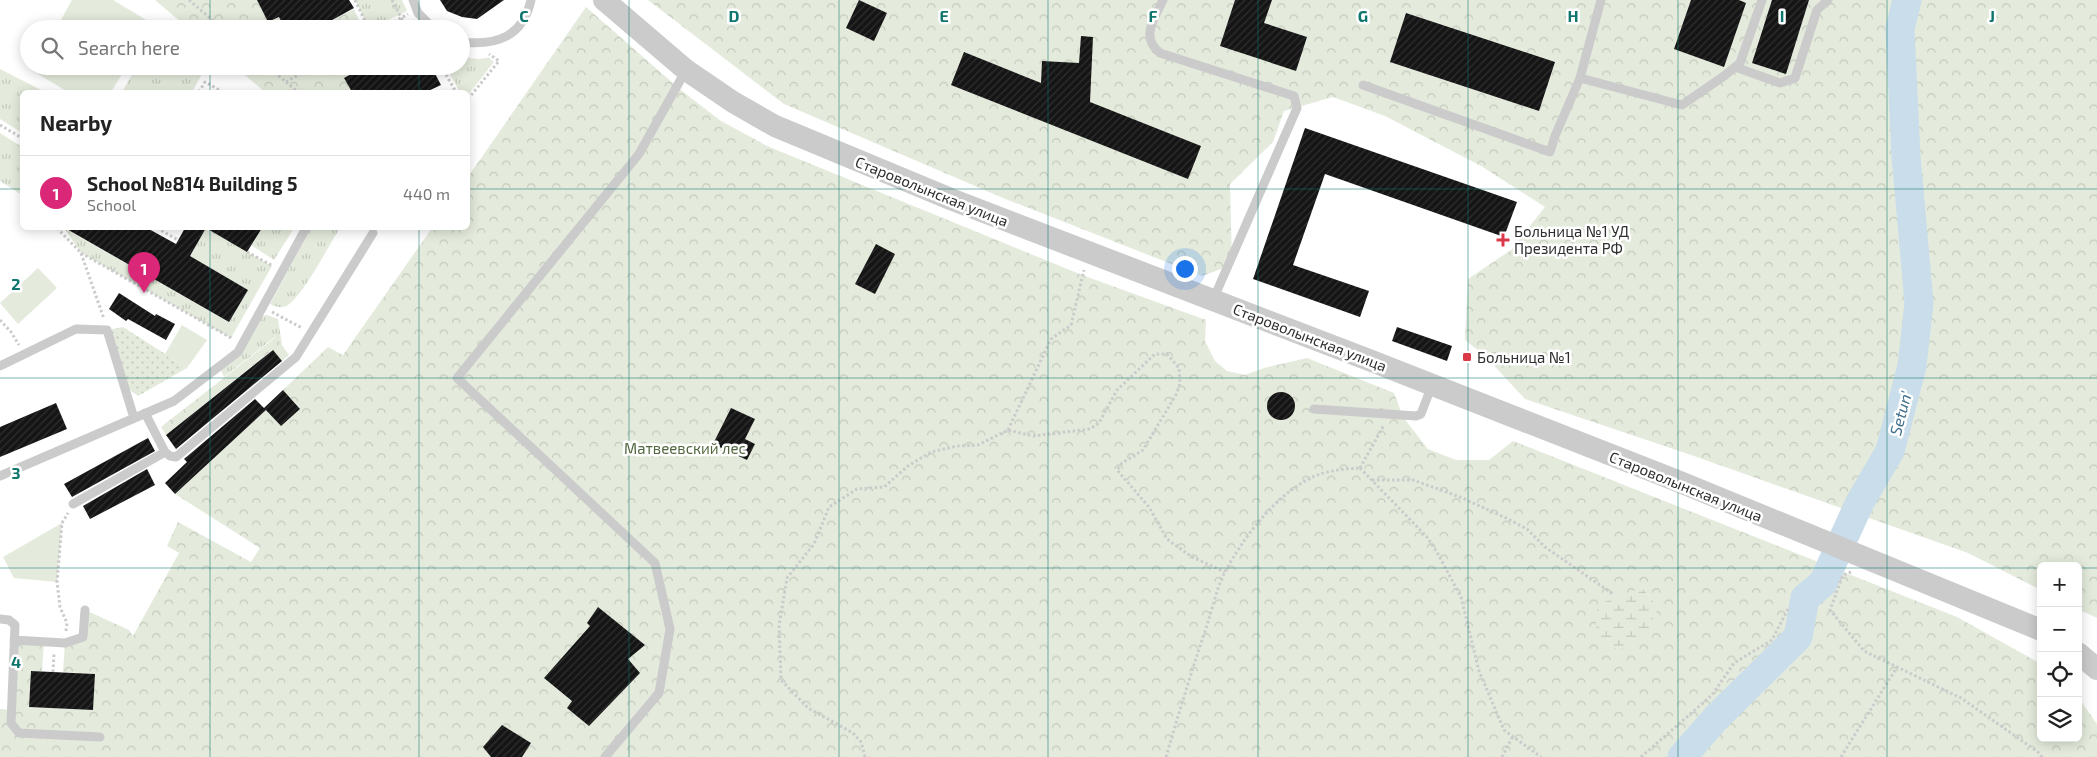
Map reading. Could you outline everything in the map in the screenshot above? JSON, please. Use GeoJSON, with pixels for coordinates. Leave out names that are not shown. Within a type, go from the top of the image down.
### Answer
{"type":"FeatureCollection","features":[{"type":"Feature","properties":{"kind":"street","name":"Староволынская улица"},"geometry":{"type":"LineString","coordinates":[[604,0],[686,70],[733,102],[775,126],[952,200],[1675,480],[2037,628]]}},
{"type":"Feature","properties":{"kind":"street"},"geometry":{"type":"LineString","coordinates":[[2082,656],[2097,668]]}},
{"type":"Feature","properties":{"kind":"lane"},"geometry":{"type":"LineString","coordinates":[[413,0],[418,13],[425,20]]}},
{"type":"Feature","properties":{"kind":"lane"},"geometry":{"type":"LineString","coordinates":[[470,42],[497,42],[511,34],[526,17],[531,0]]}},
{"type":"Feature","properties":{"kind":"lane"},"geometry":{"type":"LineString","coordinates":[[1163,0],[1149,35],[1152,46],[1160,53],[1294,96],[1297,102],[1297,108],[1213,300]]}},
{"type":"Feature","properties":{"kind":"lane"},"geometry":{"type":"LineString","coordinates":[[1363,85],[1550,152],[1554,136],[1580,78],[1601,0]]}},
{"type":"Feature","properties":{"kind":"lane"},"geometry":{"type":"LineString","coordinates":[[1580,78],[1682,106],[1740,62],[1762,0]]}},
{"type":"Feature","properties":{"kind":"lane"},"geometry":{"type":"LineString","coordinates":[[1735,67],[1780,83],[1795,78],[1817,10],[1828,0]]}},
{"type":"Feature","properties":{"kind":"lane"},"geometry":{"type":"LineString","coordinates":[[605,757],[659,693],[670,629],[655,563],[457,378],[639,154],[686,70]]}},
{"type":"Feature","properties":{"kind":"lane"},"geometry":{"type":"LineString","coordinates":[[0,476],[174,401],[238,352],[305,230]]}},
{"type":"Feature","properties":{"kind":"lane"},"geometry":{"type":"LineString","coordinates":[[145,413],[165,452],[170,456],[176,457],[296,357],[373,233]]}},
{"type":"Feature","properties":{"kind":"lane"},"geometry":{"type":"LineString","coordinates":[[0,366],[76,329],[107,330],[134,418]]}},
{"type":"Feature","properties":{"kind":"lane"},"geometry":{"type":"LineString","coordinates":[[1314,409],[1416,416],[1421,414],[1432,385]]}},
{"type":"Feature","properties":{"kind":"lane"},"geometry":{"type":"LineString","coordinates":[[73,504],[165,452]]}},
{"type":"Feature","properties":{"kind":"lane"},"geometry":{"type":"LineString","coordinates":[[14,640],[60,643],[83,637],[85,610]]}},
{"type":"Feature","properties":{"kind":"lane"},"geometry":{"type":"LineString","coordinates":[[0,619],[9,620],[15,625],[11,723],[19,733],[100,737]]}},
{"type":"Feature","properties":{"kind":"path"},"geometry":{"type":"LineString","coordinates":[[355,0],[365,20]]}},
{"type":"Feature","properties":{"kind":"path"},"geometry":{"type":"LineString","coordinates":[[392,0],[400,19],[409,14]]}},
{"type":"Feature","properties":{"kind":"path"},"geometry":{"type":"LineString","coordinates":[[192,1],[213,20]]}},
{"type":"Feature","properties":{"kind":"path"},"geometry":{"type":"LineString","coordinates":[[470,97],[499,61],[490,54]]}},
{"type":"Feature","properties":{"kind":"path"},"geometry":{"type":"LineString","coordinates":[[278,75],[296,90]]}},
{"type":"Feature","properties":{"kind":"path"},"geometry":{"type":"LineString","coordinates":[[286,82],[298,75]]}},
{"type":"Feature","properties":{"kind":"path"},"geometry":{"type":"LineString","coordinates":[[446,75],[455,90]]}},
{"type":"Feature","properties":{"kind":"path"},"geometry":{"type":"LineString","coordinates":[[200,90],[205,82],[219,90]]}},
{"type":"Feature","properties":{"kind":"path"},"geometry":{"type":"LineString","coordinates":[[0,125],[20,137]]}},
{"type":"Feature","properties":{"kind":"path"},"geometry":{"type":"LineString","coordinates":[[58,230],[81,253],[242,344]]}},
{"type":"Feature","properties":{"kind":"path"},"geometry":{"type":"LineString","coordinates":[[160,230],[178,240]]}},
{"type":"Feature","properties":{"kind":"path"},"geometry":{"type":"LineString","coordinates":[[247,252],[282,271]]}},
{"type":"Feature","properties":{"kind":"path"},"geometry":{"type":"LineString","coordinates":[[81,253],[107,330]]}},
{"type":"Feature","properties":{"kind":"path"},"geometry":{"type":"LineString","coordinates":[[865,757],[861,742],[853,732],[808,708],[781,680],[779,626],[787,578],[814,544],[829,507],[857,489],[884,487],[908,466],[932,452],[957,446],[978,445],[1008,430],[1051,339],[1071,326],[1086,264]]}},
{"type":"Feature","properties":{"kind":"path"},"geometry":{"type":"LineString","coordinates":[[262,307],[311,333]]}},
{"type":"Feature","properties":{"kind":"path"},"geometry":{"type":"LineString","coordinates":[[0,320],[11,332],[24,355]]}},
{"type":"Feature","properties":{"kind":"path"},"geometry":{"type":"LineString","coordinates":[[1008,430],[1033,436],[1090,429],[1099,423],[1117,390],[1155,354],[1167,354],[1179,368],[1180,383],[1177,393],[1143,450],[1122,463],[1117,470],[1149,507],[1167,539],[1192,557],[1225,572]]}},
{"type":"Feature","properties":{"kind":"path"},"geometry":{"type":"LineString","coordinates":[[1360,468],[1388,415]]}},
{"type":"Feature","properties":{"kind":"path"},"geometry":{"type":"LineString","coordinates":[[1360,468],[1427,537],[1438,554],[1461,597],[1479,671],[1504,730],[1541,757]]}},
{"type":"Feature","properties":{"kind":"path"},"geometry":{"type":"LineString","coordinates":[[1166,757],[1225,572],[1266,513],[1290,490],[1316,476],[1337,470],[1360,468]]}},
{"type":"Feature","properties":{"kind":"path"},"geometry":{"type":"LineString","coordinates":[[1371,480],[1413,480],[1460,497],[1506,518],[1527,529],[1544,547],[1613,594]]}},
{"type":"Feature","properties":{"kind":"path"},"geometry":{"type":"LineString","coordinates":[[53,672],[66,623],[60,606],[57,582],[62,523],[73,504]]}},
{"type":"Feature","properties":{"kind":"path"},"geometry":{"type":"LineString","coordinates":[[1861,556],[1856,570],[1843,575],[1830,610],[1864,651],[1961,698],[2038,752],[2042,757]]}},
{"type":"Feature","properties":{"kind":"path"},"geometry":{"type":"LineString","coordinates":[[1640,757],[1712,695],[1734,663],[1772,640],[1789,607]]}},
{"type":"Feature","properties":{"kind":"path"},"geometry":{"type":"LineString","coordinates":[[1841,757],[1897,667]]}},
{"type":"Feature","properties":{"kind":"path"},"geometry":{"type":"LineString","coordinates":[[1502,757],[1513,736]]}},
{"type":"Feature","properties":{"kind":"green space"},"geometry":{"type":"Polygon","coordinates":[[[72,0],[113,0],[146,20],[61,20],[72,0]]]}},
{"type":"Feature","properties":{"kind":"green space"},"geometry":{"type":"Polygon","coordinates":[[[155,0],[261,0],[258,2],[267,20],[178,20],[155,0]]]}},
{"type":"Feature","properties":{"kind":"green space"},"geometry":{"type":"Polygon","coordinates":[[[355,0],[402,0],[407,11],[388,20],[365,20],[355,0]]]}},
{"type":"Feature","properties":{"kind":"green space","name":"Больница №1 УД Президента РФ"},"geometry":{"type":"Polygon","coordinates":[[[648,0],[2097,0],[2097,618],[2082,611],[2082,562],[2037,562],[2037,588],[1968,553],[1694,456],[1525,399],[1485,356],[1465,340],[1468,279],[1511,250],[1545,207],[1481,166],[1385,116],[1333,97],[1284,111],[1273,142],[1230,184],[1232,265],[1202,276],[1003,198],[784,104],[648,0]]]}},
{"type":"Feature","properties":{"kind":"green space","name":"Матвеевский лес"},"geometry":{"type":"Polygon","coordinates":[[[586,7],[682,91],[721,121],[767,146],[1082,275],[1206,320],[1205,341],[1215,361],[1227,371],[1245,375],[1264,368],[1307,358],[1394,393],[1403,417],[1428,449],[1456,460],[1489,460],[1513,441],[1957,617],[2037,662],[2037,742],[2082,742],[2082,703],[2097,724],[2097,757],[0,757],[0,709],[11,710],[14,640],[44,642],[42,671],[31,671],[29,707],[93,710],[95,674],[63,672],[65,643],[83,637],[85,610],[129,630],[133,636],[179,553],[167,546],[178,522],[251,562],[260,548],[175,494],[266,410],[281,426],[300,409],[283,390],[328,347],[343,355],[431,230],[470,230],[470,174],[586,7]],[[1643,589],[1646,635],[1658,607],[1643,589]]]}},
{"type":"Feature","properties":{"kind":"green space"},"geometry":{"type":"Polygon","coordinates":[[[354,9],[359,20],[333,20],[354,9]]]}},
{"type":"Feature","properties":{"kind":"green space"},"geometry":{"type":"Polygon","coordinates":[[[470,58],[489,58],[494,62],[470,92],[470,90],[459,90],[450,75],[470,75],[470,58]]]}},
{"type":"Feature","properties":{"kind":"green space"},"geometry":{"type":"Polygon","coordinates":[[[0,69],[41,90],[20,90],[20,132],[0,119],[0,69]]]}},
{"type":"Feature","properties":{"kind":"green space"},"geometry":{"type":"Polygon","coordinates":[[[40,75],[121,75],[112,90],[65,90],[40,75]]]}},
{"type":"Feature","properties":{"kind":"green space"},"geometry":{"type":"Polygon","coordinates":[[[132,75],[201,75],[193,90],[123,90],[132,75]]]}},
{"type":"Feature","properties":{"kind":"green space"},"geometry":{"type":"Polygon","coordinates":[[[245,75],[349,75],[344,78],[351,90],[263,90],[245,75]]]}},
{"type":"Feature","properties":{"kind":"green space"},"geometry":{"type":"Polygon","coordinates":[[[0,133],[20,146],[20,194],[0,181],[0,133]]]}},
{"type":"Feature","properties":{"kind":"green space"},"geometry":{"type":"Polygon","coordinates":[[[65,230],[229,322],[247,290],[190,256],[205,230],[209,230],[272,266],[231,338],[81,253],[65,230]]]}},
{"type":"Feature","properties":{"kind":"green space"},"geometry":{"type":"Polygon","coordinates":[[[261,230],[293,230],[274,260],[251,245],[261,230]]]}},
{"type":"Feature","properties":{"kind":"green space"},"geometry":{"type":"Polygon","coordinates":[[[310,230],[339,230],[309,280],[294,299],[284,307],[270,304],[310,230]]]}},
{"type":"Feature","properties":{"kind":"green space"},"geometry":{"type":"Polygon","coordinates":[[[38,268],[57,288],[18,324],[0,303],[38,268]]]}},
{"type":"Feature","properties":{"kind":"green space"},"geometry":{"type":"Polygon","coordinates":[[[267,315],[278,319],[282,345],[275,337],[224,377],[219,366],[238,352],[257,317],[267,315]]]}},
{"type":"Feature","properties":{"kind":"green space"},"geometry":{"type":"Polygon","coordinates":[[[182,325],[207,340],[187,368],[165,354],[182,325]]]}},
{"type":"Feature","properties":{"kind":"green space"},"geometry":{"type":"Polygon","coordinates":[[[123,327],[187,368],[138,396],[125,386],[107,330],[123,327]]]}},
{"type":"Feature","properties":{"kind":"green space"},"geometry":{"type":"Polygon","coordinates":[[[276,337],[289,355],[282,361],[272,350],[166,435],[161,427],[276,337]]]}},
{"type":"Feature","properties":{"kind":"green space"},"geometry":{"type":"Polygon","coordinates":[[[62,523],[57,582],[14,578],[3,557],[62,523]]]}},
{"type":"Feature","properties":{"kind":"green space"},"geometry":{"type":"Polygon","coordinates":[[[1643,589],[1658,607],[1647,635],[1619,650],[1597,639],[1596,618],[1598,605],[1622,594],[1643,589]]]}},
{"type":"Feature","properties":{"kind":"building"},"geometry":{"type":"Polygon","coordinates":[[[257,0],[349,0],[354,8],[332,20],[280,20],[279,17],[267,20],[257,0]]]}},
{"type":"Feature","properties":{"kind":"building"},"geometry":{"type":"Polygon","coordinates":[[[440,0],[504,0],[477,19],[462,17],[447,11],[440,0]]]}},
{"type":"Feature","properties":{"kind":"building"},"geometry":{"type":"Polygon","coordinates":[[[859,0],[887,13],[874,41],[846,28],[859,0]]]}},
{"type":"Feature","properties":{"kind":"building"},"geometry":{"type":"Polygon","coordinates":[[[1235,0],[1272,0],[1264,23],[1307,37],[1296,71],[1220,46],[1235,0]]]}},
{"type":"Feature","properties":{"kind":"building"},"geometry":{"type":"Polygon","coordinates":[[[1691,0],[1739,0],[1746,3],[1724,67],[1674,49],[1691,0]]]}},
{"type":"Feature","properties":{"kind":"building"},"geometry":{"type":"Polygon","coordinates":[[[1772,0],[1809,0],[1786,74],[1752,63],[1772,0]]]}},
{"type":"Feature","properties":{"kind":"building"},"geometry":{"type":"Polygon","coordinates":[[[1406,13],[1555,62],[1539,111],[1390,62],[1406,13]]]}},
{"type":"Feature","properties":{"kind":"building"},"geometry":{"type":"Polygon","coordinates":[[[1081,36],[1093,37],[1090,102],[1201,146],[1188,179],[951,85],[964,52],[1041,83],[1042,61],[1079,63],[1081,36]]]}},
{"type":"Feature","properties":{"kind":"building"},"geometry":{"type":"Polygon","coordinates":[[[350,75],[436,75],[441,85],[430,90],[351,90],[344,78],[350,75]]]}},
{"type":"Feature","properties":{"kind":"building"},"geometry":{"type":"Polygon","coordinates":[[[1305,128],[1517,202],[1504,237],[1325,174],[1293,265],[1369,291],[1360,317],[1253,279],[1305,128]]]}},
{"type":"Feature","properties":{"kind":"building"},"geometry":{"type":"Polygon","coordinates":[[[68,230],[151,230],[176,244],[184,230],[205,230],[190,256],[248,290],[229,322],[68,230]]]}},
{"type":"Feature","properties":{"kind":"building"},"geometry":{"type":"Polygon","coordinates":[[[209,230],[261,230],[247,252],[209,230]]]}},
{"type":"Feature","properties":{"kind":"building"},"geometry":{"type":"Polygon","coordinates":[[[876,244],[895,254],[875,294],[855,284],[876,244]]]}},
{"type":"Feature","properties":{"kind":"building"},"geometry":{"type":"Polygon","coordinates":[[[119,293],[155,316],[156,314],[175,324],[166,340],[128,319],[126,321],[109,309],[119,293]]]}},
{"type":"Feature","properties":{"kind":"building"},"geometry":{"type":"Polygon","coordinates":[[[1397,327],[1452,346],[1447,361],[1392,341],[1397,327]]]}},
{"type":"Feature","properties":{"kind":"building"},"geometry":{"type":"Polygon","coordinates":[[[273,350],[282,361],[176,449],[166,435],[273,350]]]}},
{"type":"Feature","properties":{"kind":"building"},"geometry":{"type":"Polygon","coordinates":[[[283,390],[300,409],[281,426],[264,408],[283,390]]]}},
{"type":"Feature","properties":{"kind":"building"},"geometry":{"type":"Polygon","coordinates":[[[1281,392],[1291,396],[1295,406],[1291,416],[1281,420],[1271,416],[1267,406],[1271,396],[1281,392]]]}},
{"type":"Feature","properties":{"kind":"building"},"geometry":{"type":"Polygon","coordinates":[[[255,399],[266,410],[175,494],[165,483],[187,462],[184,459],[255,399]]]}},
{"type":"Feature","properties":{"kind":"building"},"geometry":{"type":"Polygon","coordinates":[[[56,403],[67,429],[0,457],[0,427],[56,403]]]}},
{"type":"Feature","properties":{"kind":"building"},"geometry":{"type":"Polygon","coordinates":[[[731,408],[755,419],[745,439],[755,444],[747,460],[713,444],[731,408]]]}},
{"type":"Feature","properties":{"kind":"building"},"geometry":{"type":"Polygon","coordinates":[[[148,438],[155,451],[72,497],[64,484],[148,438]]]}},
{"type":"Feature","properties":{"kind":"building"},"geometry":{"type":"Polygon","coordinates":[[[147,469],[155,485],[90,519],[83,506],[147,469]]]}},
{"type":"Feature","properties":{"kind":"building"},"geometry":{"type":"Polygon","coordinates":[[[598,607],[645,645],[628,659],[640,673],[589,726],[567,708],[572,701],[544,678],[590,626],[587,623],[598,607]]]}},
{"type":"Feature","properties":{"kind":"building"},"geometry":{"type":"Polygon","coordinates":[[[31,671],[95,674],[93,710],[29,707],[31,671]]]}},
{"type":"Feature","properties":{"kind":"building"},"geometry":{"type":"Polygon","coordinates":[[[502,725],[531,743],[522,757],[491,757],[483,747],[502,725]]]}},
{"type":"Feature","properties":{"kind":"waterway","name":"Setun'"},"geometry":{"type":"LineString","coordinates":[[1682,757],[1716,718],[1798,637],[1805,598],[1823,583],[1860,502],[1890,451],[1912,366],[1919,303],[1906,156],[1900,29],[1907,0]]}},
{"type":"Feature","properties":{"kind":"place","name":"Больница №1 УД Президента РФ"},"geometry":{"type":"Point","coordinates":[1503,240]}},
{"type":"Feature","properties":{"kind":"place","name":"School №814 Building 5"},"geometry":{"type":"Point","coordinates":[144,293]}},
{"type":"Feature","properties":{"kind":"place","name":"Больница №1"},"geometry":{"type":"Point","coordinates":[1467,357]}}]}
